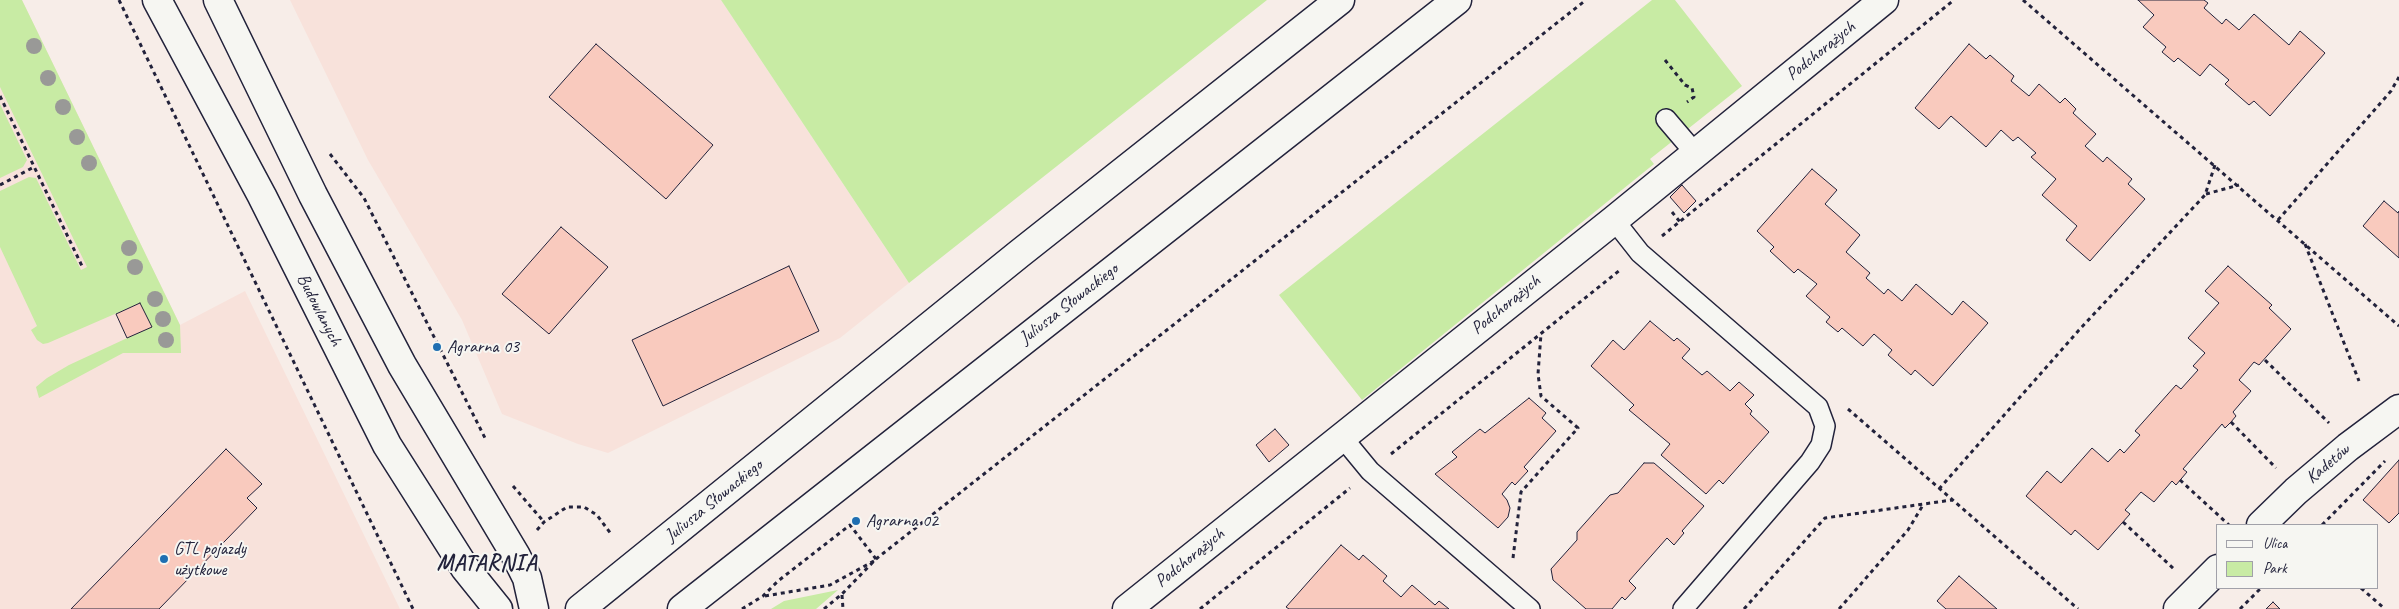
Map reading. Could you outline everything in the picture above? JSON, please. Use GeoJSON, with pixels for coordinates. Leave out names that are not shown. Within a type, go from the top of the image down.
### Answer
{"type":"FeatureCollection","features":[{"type":"Feature","properties":{"kind":"main road","name":"Budowlanych"},"geometry":{"type":"LineString","coordinates":[[157,0],[262,196],[387,445],[465,568],[498,609]]}},
{"type":"Feature","properties":{"kind":"main road"},"geometry":{"type":"LineString","coordinates":[[218,0],[313,195],[402,366],[516,556],[527,578],[534,609]]}},
{"type":"Feature","properties":{"kind":"main road","name":"Juliusza Słowackiego"},"geometry":{"type":"LineString","coordinates":[[580,609],[1019,254],[1340,0]]}},
{"type":"Feature","properties":{"kind":"main road","name":"Juliusza Słowackiego"},"geometry":{"type":"LineString","coordinates":[[682,609],[1457,0]]}},
{"type":"Feature","properties":{"kind":"main road","name":"Podchorążych"},"geometry":{"type":"LineString","coordinates":[[1127,609],[1614,220],[1884,0]]}},
{"type":"Feature","properties":{"kind":"main road","name":"Kadetów"},"geometry":{"type":"LineString","coordinates":[[2262,524],[2296,490],[2348,447],[2399,409]]}},
{"type":"Feature","properties":{"kind":"main road"},"geometry":{"type":"LineString","coordinates":[[2187,600],[2216,571]]}},
{"type":"Feature","properties":{"kind":"lane"},"geometry":{"type":"LineString","coordinates":[[1666,118],[1696,153]]}},
{"type":"Feature","properties":{"kind":"lane"},"geometry":{"type":"LineString","coordinates":[[1614,220],[1640,253],[1818,407],[1825,426],[1821,445],[1810,462],[1682,609]]}},
{"type":"Feature","properties":{"kind":"lane"},"geometry":{"type":"LineString","coordinates":[[1342,437],[1370,471],[1530,609]]}},
{"type":"Feature","properties":{"kind":"path"},"geometry":{"type":"LineString","coordinates":[[119,0],[412,609]]}},
{"type":"Feature","properties":{"kind":"path"},"geometry":{"type":"LineString","coordinates":[[824,609],[842,594],[876,559],[1586,0]]}},
{"type":"Feature","properties":{"kind":"path"},"geometry":{"type":"LineString","coordinates":[[1200,609],[1954,0]]}},
{"type":"Feature","properties":{"kind":"path"},"geometry":{"type":"LineString","coordinates":[[2023,0],[2240,186],[2399,326]]}},
{"type":"Feature","properties":{"kind":"path"},"geometry":{"type":"LineString","coordinates":[[1665,60],[1685,85],[1692,88],[1694,96],[1666,118]]}},
{"type":"Feature","properties":{"kind":"path"},"geometry":{"type":"LineString","coordinates":[[2278,220],[2391,91],[2399,77]]}},
{"type":"Feature","properties":{"kind":"path"},"geometry":{"type":"LineString","coordinates":[[0,96],[82,266]]}},
{"type":"Feature","properties":{"kind":"path"},"geometry":{"type":"LineString","coordinates":[[328,151],[364,198],[489,447]]}},
{"type":"Feature","properties":{"kind":"path"},"geometry":{"type":"LineString","coordinates":[[1939,489],[2079,330],[2205,195],[2215,165]]}},
{"type":"Feature","properties":{"kind":"path"},"geometry":{"type":"LineString","coordinates":[[0,185],[34,167]]}},
{"type":"Feature","properties":{"kind":"path"},"geometry":{"type":"LineString","coordinates":[[2205,195],[2240,186]]}},
{"type":"Feature","properties":{"kind":"path"},"geometry":{"type":"LineString","coordinates":[[2305,244],[2359,380]]}},
{"type":"Feature","properties":{"kind":"path"},"geometry":{"type":"LineString","coordinates":[[1509,591],[1521,492],[1578,428],[1541,396],[1538,374],[1541,334]]}},
{"type":"Feature","properties":{"kind":"path"},"geometry":{"type":"LineString","coordinates":[[2265,360],[2320,411],[2348,447]]}},
{"type":"Feature","properties":{"kind":"path"},"geometry":{"type":"LineString","coordinates":[[1842,403],[2078,609]]}},
{"type":"Feature","properties":{"kind":"path"},"geometry":{"type":"LineString","coordinates":[[2231,422],[2264,454],[2296,490]]}},
{"type":"Feature","properties":{"kind":"path"},"geometry":{"type":"LineString","coordinates":[[2323,524],[2392,454]]}},
{"type":"Feature","properties":{"kind":"path"},"geometry":{"type":"LineString","coordinates":[[508,480],[544,522],[567,507],[584,507],[597,515],[611,534]]}},
{"type":"Feature","properties":{"kind":"path"},"geometry":{"type":"LineString","coordinates":[[2180,480],[2228,524]]}},
{"type":"Feature","properties":{"kind":"path"},"geometry":{"type":"LineString","coordinates":[[1744,609],[1825,518],[1952,500]]}},
{"type":"Feature","properties":{"kind":"path"},"geometry":{"type":"LineString","coordinates":[[1839,609],[1908,530],[1923,505]]}},
{"type":"Feature","properties":{"kind":"path"},"geometry":{"type":"LineString","coordinates":[[2123,522],[2187,600]]}},
{"type":"Feature","properties":{"kind":"path"},"geometry":{"type":"LineString","coordinates":[[742,609],[763,596],[778,581],[850,526],[876,559]]}},
{"type":"Feature","properties":{"kind":"path"},"geometry":{"type":"LineString","coordinates":[[763,596],[830,585],[876,559]]}},
{"type":"Feature","properties":{"kind":"path"},"geometry":{"type":"LineString","coordinates":[[2240,609],[2260,589]]}},
{"type":"Feature","properties":{"kind":"path"},"geometry":{"type":"LineString","coordinates":[[2362,589],[2386,609]]}},
{"type":"Feature","properties":{"kind":"path"},"geometry":{"type":"LineString","coordinates":[[842,594],[843,609]]}},
{"type":"Feature","properties":{"kind":"shaded area"},"geometry":{"type":"Polygon","coordinates":[[[0,0],[22,0],[180,325],[245,291],[400,609],[0,609],[0,0]]]}},
{"type":"Feature","properties":{"kind":"shaded area"},"geometry":{"type":"Polygon","coordinates":[[[290,0],[721,0],[909,283],[840,338],[608,453],[578,444],[502,414],[462,320],[368,160],[290,0]]]}},
{"type":"Feature","properties":{"kind":"green space"},"geometry":{"type":"Polygon","coordinates":[[[0,0],[22,0],[180,325],[181,353],[123,353],[39,398],[36,387],[47,378],[69,365],[151,327],[140,303],[48,343],[43,344],[37,340],[31,330],[37,326],[0,247],[0,191],[29,177],[36,178],[81,270],[87,267],[0,87],[0,0]]]}},
{"type":"Feature","properties":{"kind":"green space"},"geometry":{"type":"Polygon","coordinates":[[[721,0],[1267,0],[909,283],[721,0]]]}},
{"type":"Feature","properties":{"kind":"green space"},"geometry":{"type":"Polygon","coordinates":[[[1652,0],[1675,0],[1742,86],[1650,159],[1654,164],[1362,400],[1279,295],[1652,0]]]}},
{"type":"Feature","properties":{"kind":"green space"},"geometry":{"type":"Polygon","coordinates":[[[0,104],[27,160],[23,167],[0,178],[0,104]]]}},
{"type":"Feature","properties":{"kind":"green space"},"geometry":{"type":"Polygon","coordinates":[[[838,590],[816,609],[771,609],[784,601],[838,590]]]}},
{"type":"Feature","properties":{"kind":"building"},"geometry":{"type":"Polygon","coordinates":[[[2138,0],[2204,0],[2208,3],[2204,8],[2222,24],[2226,19],[2239,30],[2254,14],[2289,45],[2300,31],[2325,53],[2270,116],[2254,101],[2249,105],[2225,84],[2229,80],[2210,64],[2200,76],[2178,58],[2174,62],[2162,52],[2166,47],[2143,27],[2154,15],[2138,0]]]}},
{"type":"Feature","properties":{"kind":"building"},"geometry":{"type":"Polygon","coordinates":[[[596,44],[713,145],[666,199],[549,97],[596,44]]]}},
{"type":"Feature","properties":{"kind":"building"},"geometry":{"type":"Polygon","coordinates":[[[1969,44],[1986,59],[1990,55],[2014,76],[2011,81],[2029,96],[2039,84],[2060,103],[2065,98],[2076,109],[2073,113],[2096,134],[2085,146],[2103,162],[2107,157],[2132,179],[2128,184],[2145,199],[2090,261],[2066,240],[2077,226],[2042,195],[2056,179],[2031,157],[2036,153],[2018,137],[2013,141],[2001,130],[1986,147],[1951,116],[1939,129],[1915,108],[1969,44]]]}},
{"type":"Feature","properties":{"kind":"building"},"geometry":{"type":"Polygon","coordinates":[[[1812,169],[1837,190],[1825,204],[1860,235],[1846,252],[1870,273],[1866,278],[1884,294],[1888,289],[1902,301],[1916,284],[1952,315],[1963,301],[1988,323],[1933,386],[1915,370],[1911,375],[1888,355],[1892,350],[1874,334],[1863,346],[1842,328],[1838,332],[1826,322],[1830,317],[1806,296],[1817,284],[1798,269],[1794,273],[1770,251],[1774,247],[1757,231],[1812,169]]]}},
{"type":"Feature","properties":{"kind":"building"},"geometry":{"type":"Polygon","coordinates":[[[1682,185],[1696,201],[1684,213],[1670,197],[1682,185]]]}},
{"type":"Feature","properties":{"kind":"building"},"geometry":{"type":"Polygon","coordinates":[[[2384,201],[2398,213],[2399,211],[2399,258],[2363,226],[2384,201]]]}},
{"type":"Feature","properties":{"kind":"building"},"geometry":{"type":"Polygon","coordinates":[[[561,227],[608,267],[549,334],[502,294],[561,227]]]}},
{"type":"Feature","properties":{"kind":"building"},"geometry":{"type":"Polygon","coordinates":[[[789,266],[819,331],[663,406],[632,340],[789,266]]]}},
{"type":"Feature","properties":{"kind":"building"},"geometry":{"type":"Polygon","coordinates":[[[2228,266],[2272,305],[2269,308],[2291,329],[2259,365],[2254,362],[2239,380],[2251,391],[2233,412],[2236,416],[2225,428],[2222,424],[2183,469],[2187,472],[2176,485],[2172,481],[2154,502],[2141,492],[2125,510],[2130,514],[2098,550],[2075,530],[2071,535],[2026,496],[2047,471],[2061,483],[2092,448],[2108,462],[2120,449],[2124,453],[2140,435],[2135,431],[2176,385],[2181,389],[2198,370],[2193,366],[2205,353],[2188,338],[2219,303],[2205,291],[2228,266]]]}},
{"type":"Feature","properties":{"kind":"building"},"geometry":{"type":"Polygon","coordinates":[[[140,303],[152,327],[127,338],[116,314],[140,303]]]}},
{"type":"Feature","properties":{"kind":"building"},"geometry":{"type":"Polygon","coordinates":[[[1650,321],[1674,341],[1677,338],[1690,349],[1682,358],[1702,375],[1707,371],[1730,391],[1739,382],[1754,395],[1745,404],[1752,411],[1750,414],[1769,432],[1723,484],[1719,480],[1706,494],[1661,455],[1670,444],[1629,410],[1634,405],[1591,366],[1613,340],[1624,350],[1650,321]]]}},
{"type":"Feature","properties":{"kind":"building"},"geometry":{"type":"Polygon","coordinates":[[[1529,398],[1546,413],[1542,418],[1556,431],[1524,467],[1528,471],[1515,485],[1512,482],[1502,494],[1510,508],[1508,517],[1498,528],[1435,474],[1457,457],[1452,452],[1480,429],[1485,433],[1529,398]]]}},
{"type":"Feature","properties":{"kind":"building"},"geometry":{"type":"Polygon","coordinates":[[[1275,429],[1289,445],[1269,462],[1256,445],[1275,429]]]}},
{"type":"Feature","properties":{"kind":"building","name":"GTL pojazdy użytkowe"},"geometry":{"type":"Polygon","coordinates":[[[226,449],[262,484],[247,498],[257,508],[159,609],[71,609],[226,449]]]}},
{"type":"Feature","properties":{"kind":"building"},"geometry":{"type":"Polygon","coordinates":[[[2399,460],[2399,513],[2389,523],[2363,500],[2399,460]]]}},
{"type":"Feature","properties":{"kind":"building"},"geometry":{"type":"Polygon","coordinates":[[[1644,463],[1654,463],[1704,506],[1682,531],[1684,533],[1674,545],[1667,538],[1629,581],[1636,588],[1625,600],[1622,597],[1612,609],[1586,609],[1553,580],[1551,569],[1577,540],[1577,532],[1610,495],[1618,493],[1644,463]]]}},
{"type":"Feature","properties":{"kind":"building"},"geometry":{"type":"Polygon","coordinates":[[[1341,545],[1359,560],[1363,555],[1387,576],[1383,581],[1401,597],[1412,585],[1435,605],[1439,601],[1449,609],[1289,609],[1286,607],[1341,545]]]}},
{"type":"Feature","properties":{"kind":"building"},"geometry":{"type":"Polygon","coordinates":[[[1959,576],[1997,609],[1946,609],[1937,601],[1959,576]]]}},
{"type":"Feature","properties":{"kind":"building"},"geometry":{"type":"Polygon","coordinates":[[[2273,602],[2280,609],[2266,609],[2273,602]]]}},
{"type":"Feature","properties":{"kind":"place","name":"Agrarna 03"},"geometry":{"type":"Point","coordinates":[437,347]}},
{"type":"Feature","properties":{"kind":"place","name":"Agrarna 02"},"geometry":{"type":"Point","coordinates":[856,521]}},
{"type":"Feature","properties":{"kind":"place","name":"GTL pojazdy użytkowe"},"geometry":{"type":"Point","coordinates":[164,559]}},
{"type":"Feature","properties":{"kind":"district","name":"MATARNIA"},"geometry":{"type":"Point","coordinates":[487,564]}}]}
